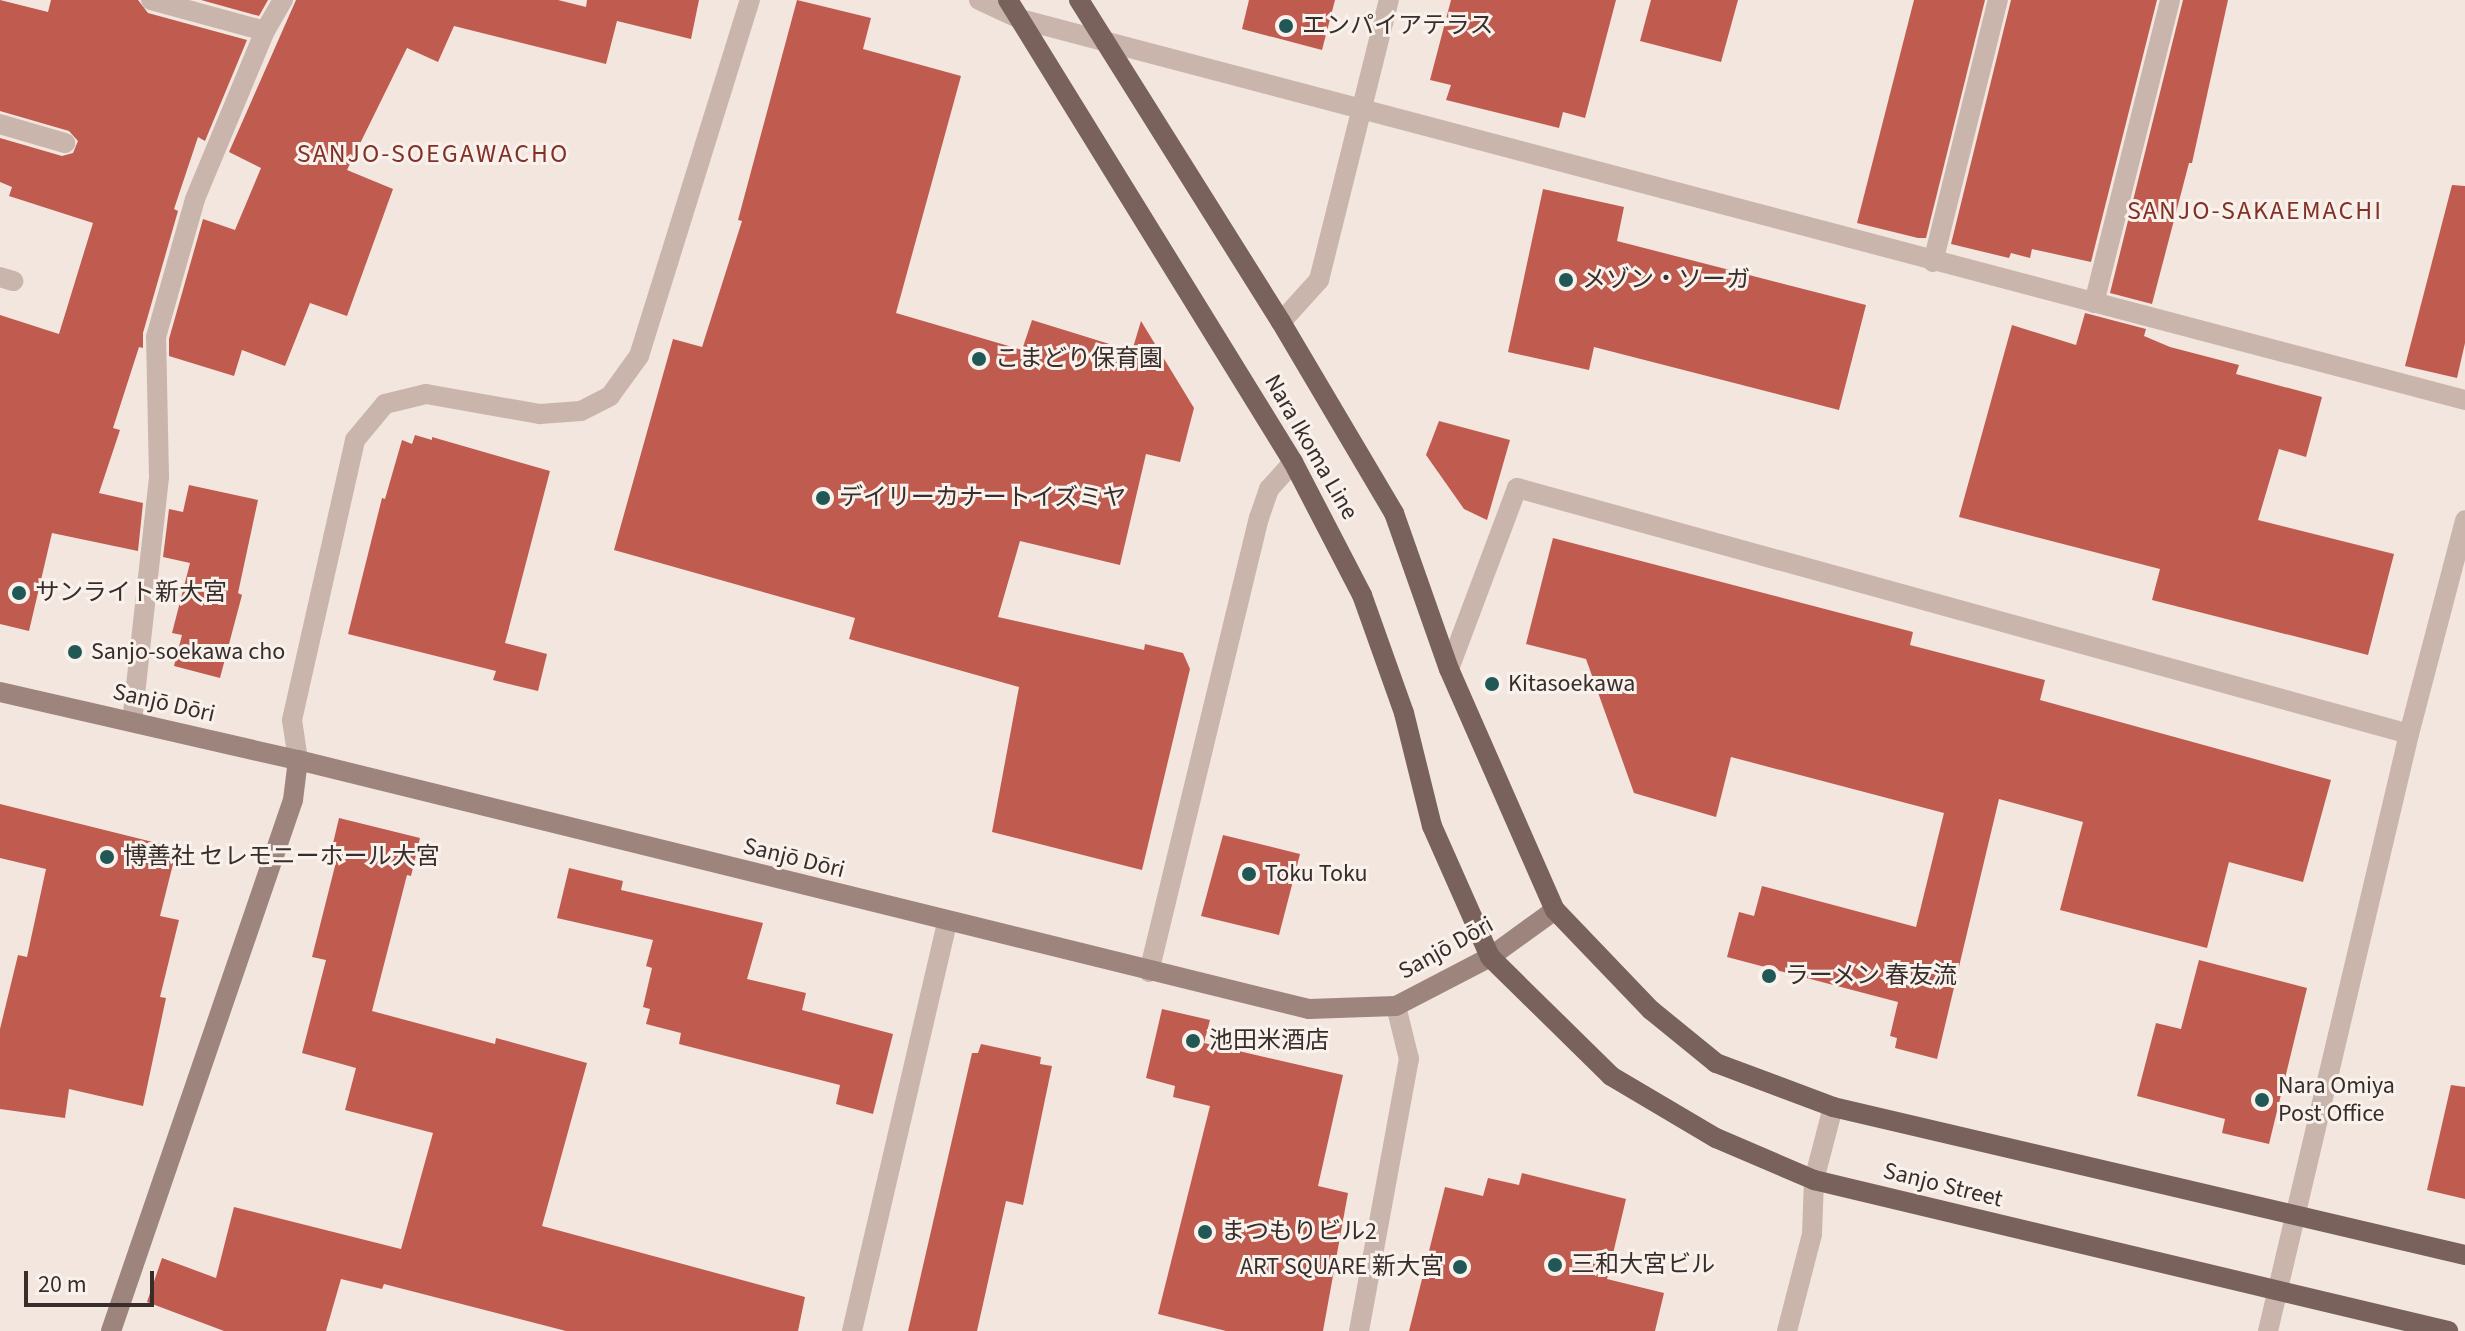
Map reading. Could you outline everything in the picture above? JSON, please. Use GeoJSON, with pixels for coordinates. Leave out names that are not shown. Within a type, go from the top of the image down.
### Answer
{"type":"FeatureCollection","features":[{"type":"Feature","properties":{"kind":"main road","name":"Nara Ikoma Line"},"geometry":{"type":"LineString","coordinates":[[1008,0],[1293,462],[1362,595],[1404,713],[1432,826],[1490,957]]}},
{"type":"Feature","properties":{"kind":"main road","name":"Nara Ikoma Line"},"geometry":{"type":"LineString","coordinates":[[1079,0],[1281,322],[1394,513],[1449,669],[1555,910]]}},
{"type":"Feature","properties":{"kind":"main road","name":"Sanjo Street"},"geometry":{"type":"LineString","coordinates":[[1555,910],[1651,1010],[1716,1063],[1833,1107],[2465,1255]]}},
{"type":"Feature","properties":{"kind":"main road","name":"Sanjo Street"},"geometry":{"type":"LineString","coordinates":[[1490,957],[1611,1076],[1716,1138],[1814,1180],[2448,1331]]}},
{"type":"Feature","properties":{"kind":"street"},"geometry":{"type":"LineString","coordinates":[[151,0],[265,31]]}},
{"type":"Feature","properties":{"kind":"street"},"geometry":{"type":"LineString","coordinates":[[132,722],[159,477],[156,337],[195,199],[265,31],[283,0]]}},
{"type":"Feature","properties":{"kind":"street"},"geometry":{"type":"LineString","coordinates":[[111,1331],[293,800],[298,760],[292,720],[355,440],[385,404],[426,394],[540,414],[581,411],[610,396],[639,356],[750,0]]}},
{"type":"Feature","properties":{"kind":"street"},"geometry":{"type":"LineString","coordinates":[[979,0],[1020,19],[1105,42],[2465,400]]}},
{"type":"Feature","properties":{"kind":"street"},"geometry":{"type":"LineString","coordinates":[[1281,322],[1319,280],[1389,0]]}},
{"type":"Feature","properties":{"kind":"street"},"geometry":{"type":"LineString","coordinates":[[1933,262],[1998,0]]}},
{"type":"Feature","properties":{"kind":"street"},"geometry":{"type":"LineString","coordinates":[[2094,303],[2170,0]]}},
{"type":"Feature","properties":{"kind":"street"},"geometry":{"type":"LineString","coordinates":[[0,124],[65,143]]}},
{"type":"Feature","properties":{"kind":"street"},"geometry":{"type":"LineString","coordinates":[[1149,972],[1259,518],[1269,489],[1293,462]]}},
{"type":"Feature","properties":{"kind":"street"},"geometry":{"type":"LineString","coordinates":[[1449,669],[1517,488],[2409,734]]}},
{"type":"Feature","properties":{"kind":"street"},"geometry":{"type":"LineString","coordinates":[[2268,1331],[2409,734],[2465,520]]}},
{"type":"Feature","properties":{"kind":"street","name":"Sanjō Dōri"},"geometry":{"type":"LineString","coordinates":[[0,692],[298,760],[947,923],[1309,1009],[1396,1006],[1490,957],[1555,910]]}},
{"type":"Feature","properties":{"kind":"street"},"geometry":{"type":"LineString","coordinates":[[852,1331],[947,923]]}},
{"type":"Feature","properties":{"kind":"street"},"geometry":{"type":"LineString","coordinates":[[1359,1331],[1409,1059],[1396,1006]]}},
{"type":"Feature","properties":{"kind":"street"},"geometry":{"type":"LineString","coordinates":[[1787,1331],[1812,1234],[1814,1180],[1833,1107]]}},
{"type":"Feature","properties":{"kind":"building"},"geometry":{"type":"Polygon","coordinates":[[[0,0],[48,12],[51,0],[138,0],[148,13],[247,40],[205,141],[198,137],[174,209],[178,211],[143,333],[143,348],[139,347],[113,428],[120,430],[99,493],[143,503],[138,551],[52,533],[29,631],[0,624],[0,315],[59,334],[93,223],[9,196],[12,187],[0,182],[0,138],[62,156],[73,153],[78,141],[69,131],[0,111],[0,0]]]}},
{"type":"Feature","properties":{"kind":"building"},"geometry":{"type":"Polygon","coordinates":[[[201,0],[268,0],[259,16],[201,0]]]}},
{"type":"Feature","properties":{"kind":"building"},"geometry":{"type":"Polygon","coordinates":[[[296,0],[558,0],[586,7],[587,0],[699,0],[691,39],[617,21],[606,64],[454,26],[438,62],[407,48],[347,170],[393,189],[347,316],[310,303],[285,366],[242,350],[234,376],[169,356],[169,339],[203,219],[235,230],[261,168],[229,152],[296,0]]]}},
{"type":"Feature","properties":{"kind":"building"},"geometry":{"type":"Polygon","coordinates":[[[797,0],[871,18],[863,49],[961,76],[896,313],[1022,350],[1032,320],[1132,351],[1141,321],[1194,408],[1180,462],[1146,454],[1120,565],[1020,541],[998,617],[1144,650],[1145,644],[1183,653],[1190,669],[1142,870],[992,832],[1019,687],[849,639],[855,618],[614,550],[673,339],[702,347],[742,221],[738,220],[797,0]]]}},
{"type":"Feature","properties":{"kind":"building","name":"エンパイアテラス"},"geometry":{"type":"Polygon","coordinates":[[[1249,0],[1335,0],[1322,50],[1242,29],[1249,0]]]}},
{"type":"Feature","properties":{"kind":"building"},"geometry":{"type":"Polygon","coordinates":[[[1451,0],[1616,0],[1585,118],[1563,112],[1559,128],[1446,100],[1451,85],[1430,80],[1451,0]]]}},
{"type":"Feature","properties":{"kind":"building"},"geometry":{"type":"Polygon","coordinates":[[[1651,0],[1738,0],[1721,62],[1640,41],[1651,0]]]}},
{"type":"Feature","properties":{"kind":"building"},"geometry":{"type":"Polygon","coordinates":[[[1914,0],[1985,0],[1926,238],[1857,223],[1914,0]]]}},
{"type":"Feature","properties":{"kind":"building"},"geometry":{"type":"Polygon","coordinates":[[[2011,0],[2157,0],[2091,262],[2032,249],[2030,258],[2011,253],[2009,258],[1951,244],[2011,0]]]}},
{"type":"Feature","properties":{"kind":"building"},"geometry":{"type":"Polygon","coordinates":[[[2183,0],[2228,0],[2192,163],[2189,163],[2152,304],[2110,293],[2183,0]]]}},
{"type":"Feature","properties":{"kind":"building"},"geometry":{"type":"Polygon","coordinates":[[[2452,185],[2465,186],[2465,343],[2457,378],[2405,366],[2452,185]]]}},
{"type":"Feature","properties":{"kind":"building"},"geometry":{"type":"Polygon","coordinates":[[[1543,189],[1624,207],[1617,241],[1866,305],[1839,410],[1594,347],[1589,370],[1508,352],[1543,189]]]}},
{"type":"Feature","properties":{"kind":"building"},"geometry":{"type":"Polygon","coordinates":[[[2085,313],[2146,329],[2144,336],[2170,347],[2239,365],[2236,374],[2322,397],[2306,457],[2279,449],[2258,520],[2394,554],[2368,655],[2152,600],[2160,569],[1959,517],[2012,325],[2076,345],[2085,313]]]}},
{"type":"Feature","properties":{"kind":"building"},"geometry":{"type":"Polygon","coordinates":[[[1439,421],[1510,440],[1487,520],[1464,509],[1426,455],[1439,421]]]}},
{"type":"Feature","properties":{"kind":"building"},"geometry":{"type":"Polygon","coordinates":[[[415,435],[432,440],[432,437],[550,471],[505,643],[547,654],[538,691],[493,680],[496,671],[348,634],[382,498],[385,499],[402,440],[412,444],[415,435]]]}},
{"type":"Feature","properties":{"kind":"building"},"geometry":{"type":"Polygon","coordinates":[[[189,485],[258,500],[238,593],[242,595],[220,678],[174,666],[182,635],[172,633],[190,563],[163,557],[169,509],[183,512],[189,485]]]}},
{"type":"Feature","properties":{"kind":"building"},"geometry":{"type":"Polygon","coordinates":[[[1553,538],[1913,632],[1910,645],[2045,680],[2040,700],[2331,780],[2303,882],[2229,862],[2207,948],[2060,910],[2083,822],[1999,799],[1937,1059],[1895,1048],[1897,1038],[1890,1036],[1898,1002],[1727,957],[1739,912],[1754,916],[1762,886],[1916,927],[1944,813],[1731,757],[1716,817],[1634,793],[1586,659],[1526,644],[1553,538]]]}},
{"type":"Feature","properties":{"kind":"building"},"geometry":{"type":"Polygon","coordinates":[[[0,804],[177,848],[160,916],[179,920],[160,997],[166,998],[143,1106],[69,1089],[65,1118],[0,1109],[0,1029],[18,955],[27,957],[46,869],[0,858],[0,804]]]}},
{"type":"Feature","properties":{"kind":"building"},"geometry":{"type":"Polygon","coordinates":[[[339,818],[420,838],[411,876],[407,875],[372,1011],[495,1044],[496,1038],[587,1063],[542,1226],[805,1297],[798,1331],[566,1331],[384,1284],[382,1289],[341,1279],[326,1331],[224,1331],[147,1302],[162,1258],[216,1278],[234,1207],[401,1249],[433,1133],[345,1110],[356,1068],[302,1053],[326,960],[312,957],[337,858],[330,856],[339,818]]]}},
{"type":"Feature","properties":{"kind":"building","name":"Toku Toku"},"geometry":{"type":"Polygon","coordinates":[[[1223,835],[1300,854],[1279,935],[1201,916],[1223,835]]]}},
{"type":"Feature","properties":{"kind":"building"},"geometry":{"type":"Polygon","coordinates":[[[569,868],[623,881],[621,890],[763,923],[747,979],[806,993],[802,1010],[893,1034],[873,1114],[836,1104],[840,1085],[679,1044],[681,1033],[646,1024],[650,1009],[643,1007],[652,968],[646,966],[653,940],[557,918],[569,868]]]}},
{"type":"Feature","properties":{"kind":"building"},"geometry":{"type":"Polygon","coordinates":[[[2199,960],[2307,988],[2269,1144],[2222,1133],[2225,1119],[2137,1096],[2156,1023],[2181,1029],[2199,960]]]}},
{"type":"Feature","properties":{"kind":"building"},"geometry":{"type":"Polygon","coordinates":[[[1162,1009],[1210,1020],[1204,1043],[1343,1075],[1318,1186],[1348,1193],[1323,1331],[1226,1331],[1158,1314],[1210,1106],[1173,1097],[1175,1086],[1146,1078],[1162,1009]]]}},
{"type":"Feature","properties":{"kind":"building"},"geometry":{"type":"Polygon","coordinates":[[[981,1044],[1041,1057],[1040,1064],[1052,1066],[1023,1205],[1006,1201],[977,1331],[908,1331],[972,1053],[978,1053],[981,1044]]]}},
{"type":"Feature","properties":{"kind":"building"},"geometry":{"type":"Polygon","coordinates":[[[2451,1085],[2465,1087],[2465,1199],[2427,1190],[2451,1085]]]}},
{"type":"Feature","properties":{"kind":"building"},"geometry":{"type":"Polygon","coordinates":[[[1522,1173],[1626,1199],[1607,1279],[1664,1293],[1655,1331],[1409,1331],[1445,1187],[1483,1196],[1488,1178],[1519,1185],[1522,1173]]]}},
{"type":"Feature","properties":{"kind":"place","name":"エンパイアテラス"},"geometry":{"type":"Point","coordinates":[1286,26]}},
{"type":"Feature","properties":{"kind":"place","name":"メゾン・ソーガ"},"geometry":{"type":"Point","coordinates":[1566,280]}},
{"type":"Feature","properties":{"kind":"place","name":"こまどり保育園"},"geometry":{"type":"Point","coordinates":[979,359]}},
{"type":"Feature","properties":{"kind":"place","name":"デイリーカナートイズミヤ"},"geometry":{"type":"Point","coordinates":[823,498]}},
{"type":"Feature","properties":{"kind":"place","name":"サンライト新大宮"},"geometry":{"type":"Point","coordinates":[19,593]}},
{"type":"Feature","properties":{"kind":"place","name":"Sanjo-soekawa cho"},"geometry":{"type":"Point","coordinates":[75,652]}},
{"type":"Feature","properties":{"kind":"place","name":"Kitasoekawa"},"geometry":{"type":"Point","coordinates":[1492,684]}},
{"type":"Feature","properties":{"kind":"place","name":"博善社 セレモニーホール大宮"},"geometry":{"type":"Point","coordinates":[107,857]}},
{"type":"Feature","properties":{"kind":"place","name":"Toku Toku"},"geometry":{"type":"Point","coordinates":[1249,874]}},
{"type":"Feature","properties":{"kind":"place","name":"ラーメン 春友流"},"geometry":{"type":"Point","coordinates":[1769,976]}},
{"type":"Feature","properties":{"kind":"place","name":"池田米酒店"},"geometry":{"type":"Point","coordinates":[1193,1041]}},
{"type":"Feature","properties":{"kind":"place","name":"Nara Omiya Post Office"},"geometry":{"type":"Point","coordinates":[2262,1100]}},
{"type":"Feature","properties":{"kind":"place","name":"まつもりビル2"},"geometry":{"type":"Point","coordinates":[1205,1232]}},
{"type":"Feature","properties":{"kind":"place","name":"三和大宮ビル"},"geometry":{"type":"Point","coordinates":[1555,1265]}},
{"type":"Feature","properties":{"kind":"place","name":"ART SQUARE 新大宮"},"geometry":{"type":"Point","coordinates":[1460,1267]}},
{"type":"Feature","properties":{"kind":"district","name":"SANJO-SOEGAWACHO"},"geometry":{"type":"Point","coordinates":[433,154]}},
{"type":"Feature","properties":{"kind":"district","name":"SANJO-SAKAEMACHI"},"geometry":{"type":"Point","coordinates":[2255,211]}}]}
